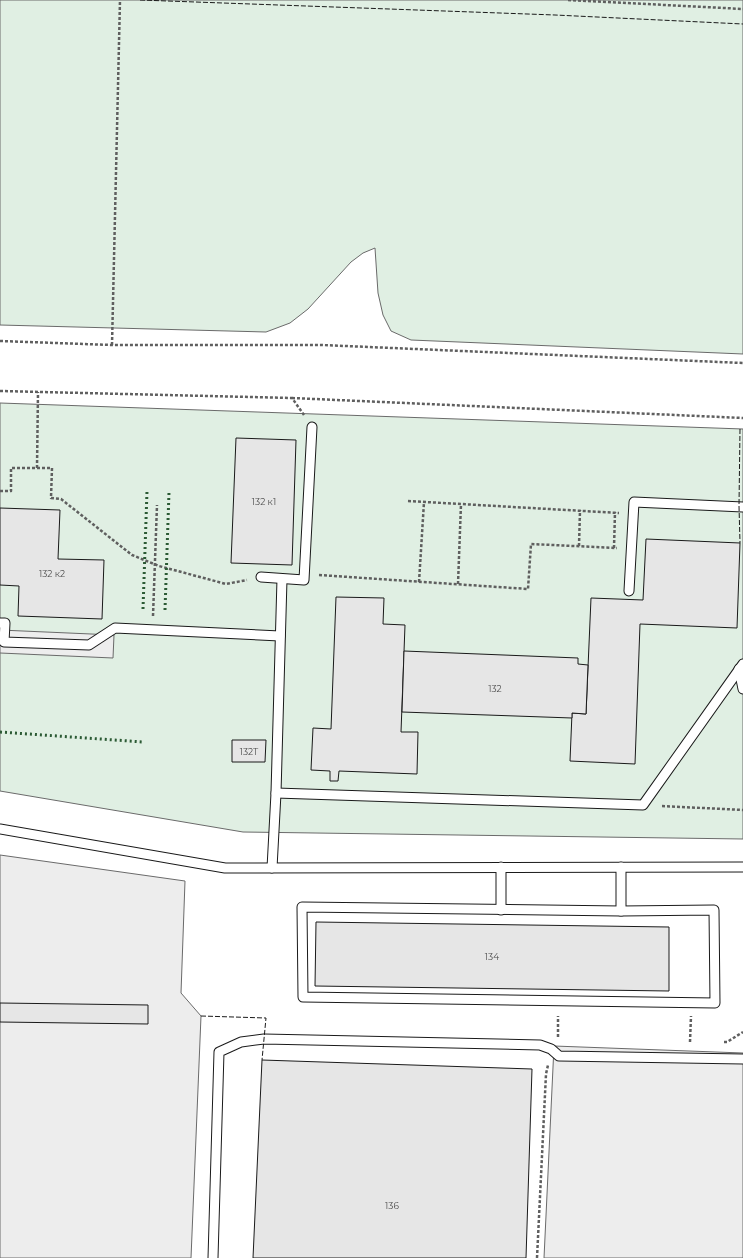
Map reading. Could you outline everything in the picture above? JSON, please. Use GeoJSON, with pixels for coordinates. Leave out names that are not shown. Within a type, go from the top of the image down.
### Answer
{"type":"FeatureCollection","features":[{"type":"Feature","properties":{"kind":"lane"},"geometry":{"type":"LineString","coordinates":[[261,577],[304,580],[312,427]]}},
{"type":"Feature","properties":{"kind":"lane"},"geometry":{"type":"LineString","coordinates":[[629,591],[634,502],[743,507]]}},
{"type":"Feature","properties":{"kind":"lane"},"geometry":{"type":"LineString","coordinates":[[272,868],[276,793],[282,579]]}},
{"type":"Feature","properties":{"kind":"lane"},"geometry":{"type":"LineString","coordinates":[[0,623],[4,623],[4,642],[89,645],[115,628],[280,636]]}},
{"type":"Feature","properties":{"kind":"lane"},"geometry":{"type":"LineString","coordinates":[[276,793],[643,805],[741,666]]}},
{"type":"Feature","properties":{"kind":"lane"},"geometry":{"type":"LineString","coordinates":[[741,666],[743,689]]}},
{"type":"Feature","properties":{"kind":"lane"},"geometry":{"type":"LineString","coordinates":[[0,829],[225,868],[743,867]]}},
{"type":"Feature","properties":{"kind":"lane"},"geometry":{"type":"LineString","coordinates":[[501,867],[501,910]]}},
{"type":"Feature","properties":{"kind":"lane"},"geometry":{"type":"LineString","coordinates":[[621,867],[621,911]]}},
{"type":"Feature","properties":{"kind":"lane"},"geometry":{"type":"LineString","coordinates":[[302,907],[621,911],[714,910],[715,1003],[303,997],[302,907]]}},
{"type":"Feature","properties":{"kind":"lane"},"geometry":{"type":"LineString","coordinates":[[213,1258],[218,1052],[241,1042],[264,1039],[540,1045],[551,1049],[559,1056],[743,1059]]}},
{"type":"Feature","properties":{"kind":"path"},"geometry":{"type":"LineString","coordinates":[[112,345],[120,0]]}},
{"type":"Feature","properties":{"kind":"path"},"geometry":{"type":"LineString","coordinates":[[568,0],[743,9]]}},
{"type":"Feature","properties":{"kind":"path"},"geometry":{"type":"LineString","coordinates":[[0,341],[112,345],[322,345],[743,363]]}},
{"type":"Feature","properties":{"kind":"path"},"geometry":{"type":"LineString","coordinates":[[0,391],[292,398],[743,418]]}},
{"type":"Feature","properties":{"kind":"path"},"geometry":{"type":"LineString","coordinates":[[37,468],[38,392]]}},
{"type":"Feature","properties":{"kind":"path"},"geometry":{"type":"LineString","coordinates":[[292,398],[312,427]]}},
{"type":"Feature","properties":{"kind":"path"},"geometry":{"type":"LineString","coordinates":[[0,492],[11,491],[11,468],[52,468],[50,498],[61,499],[132,554],[155,564],[226,584],[261,577]]}},
{"type":"Feature","properties":{"kind":"path"},"geometry":{"type":"LineString","coordinates":[[408,501],[634,514]]}},
{"type":"Feature","properties":{"kind":"path"},"geometry":{"type":"LineString","coordinates":[[418,582],[424,502]]}},
{"type":"Feature","properties":{"kind":"path"},"geometry":{"type":"LineString","coordinates":[[458,584],[462,504]]}},
{"type":"Feature","properties":{"kind":"path"},"geometry":{"type":"LineString","coordinates":[[152,630],[157,505]]}},
{"type":"Feature","properties":{"kind":"path"},"geometry":{"type":"LineString","coordinates":[[579,546],[580,510]]}},
{"type":"Feature","properties":{"kind":"path"},"geometry":{"type":"LineString","coordinates":[[614,512],[614,548]]}},
{"type":"Feature","properties":{"kind":"path"},"geometry":{"type":"LineString","coordinates":[[304,574],[528,589],[531,544],[631,549]]}},
{"type":"Feature","properties":{"kind":"path"},"geometry":{"type":"LineString","coordinates":[[643,805],[743,810]]}},
{"type":"Feature","properties":{"kind":"path"},"geometry":{"type":"LineString","coordinates":[[558,1042],[559,1001]]}},
{"type":"Feature","properties":{"kind":"path"},"geometry":{"type":"LineString","coordinates":[[690,1042],[692,1003]]}},
{"type":"Feature","properties":{"kind":"path"},"geometry":{"type":"LineString","coordinates":[[537,1258],[546,1074],[551,1049]]}},
{"type":"Feature","properties":{"kind":"green space"},"geometry":{"type":"Polygon","coordinates":[[[0,0],[743,0],[743,354],[411,340],[391,331],[383,315],[378,293],[375,248],[363,253],[351,262],[308,309],[290,323],[266,332],[0,325],[0,0]]]}},
{"type":"Feature","properties":{"kind":"green space"},"geometry":{"type":"Polygon","coordinates":[[[0,403],[743,429],[743,839],[243,832],[0,791],[0,403]]]}},
{"type":"Feature","properties":{"kind":"shaded area"},"geometry":{"type":"Polygon","coordinates":[[[0,630],[114,635],[113,658],[0,653],[0,630]]]}},
{"type":"Feature","properties":{"kind":"shaded area"},"geometry":{"type":"Polygon","coordinates":[[[0,855],[185,881],[181,993],[201,1016],[191,1258],[0,1258],[0,855]]]}},
{"type":"Feature","properties":{"kind":"shaded area"},"geometry":{"type":"Polygon","coordinates":[[[554,1046],[743,1053],[743,1258],[544,1258],[554,1046]]]}},
{"type":"Feature","properties":{"kind":"building"},"geometry":{"type":"Polygon","coordinates":[[[236,438],[296,440],[292,565],[231,563],[236,438]]]}},
{"type":"Feature","properties":{"kind":"building"},"geometry":{"type":"Polygon","coordinates":[[[0,508],[60,510],[58,559],[104,560],[102,619],[18,616],[19,586],[0,585],[0,508]]]}},
{"type":"Feature","properties":{"kind":"building"},"geometry":{"type":"Polygon","coordinates":[[[646,539],[740,543],[737,628],[640,624],[635,764],[570,761],[572,713],[586,714],[591,598],[643,600],[646,539]]]}},
{"type":"Feature","properties":{"kind":"building"},"geometry":{"type":"Polygon","coordinates":[[[336,597],[384,598],[383,624],[405,625],[401,732],[418,732],[417,774],[339,771],[338,781],[330,781],[330,771],[311,770],[313,728],[331,729],[336,597]]]}},
{"type":"Feature","properties":{"kind":"building"},"geometry":{"type":"Polygon","coordinates":[[[404,651],[578,658],[578,664],[588,665],[586,714],[572,713],[572,718],[402,712],[404,651]]]}},
{"type":"Feature","properties":{"kind":"building"},"geometry":{"type":"Polygon","coordinates":[[[232,740],[266,740],[265,762],[232,762],[232,740]]]}},
{"type":"Feature","properties":{"kind":"building"},"geometry":{"type":"Polygon","coordinates":[[[316,922],[669,927],[669,991],[315,986],[316,922]]]}},
{"type":"Feature","properties":{"kind":"building"},"geometry":{"type":"Polygon","coordinates":[[[0,1003],[148,1005],[148,1024],[0,1022],[0,1003]]]}},
{"type":"Feature","properties":{"kind":"building"},"geometry":{"type":"Polygon","coordinates":[[[262,1060],[532,1069],[526,1258],[253,1258],[262,1060]]]}},
{"type":"Feature","properties":{"kind":"hedge"},"geometry":{"type":"LineString","coordinates":[[143,609],[147,491]]}},
{"type":"Feature","properties":{"kind":"hedge"},"geometry":{"type":"LineString","coordinates":[[165,610],[169,492]]}},
{"type":"Feature","properties":{"kind":"hedge"},"geometry":{"type":"LineString","coordinates":[[0,732],[143,742]]}},
{"type":"Feature","properties":{"kind":"fence"},"geometry":{"type":"LineString","coordinates":[[140,0],[555,15],[743,24]]}},
{"type":"Feature","properties":{"kind":"fence"},"geometry":{"type":"LineString","coordinates":[[740,429],[740,543]]}},
{"type":"Feature","properties":{"kind":"fence"},"geometry":{"type":"LineString","coordinates":[[201,1016],[266,1018],[262,1060]]}}]}
